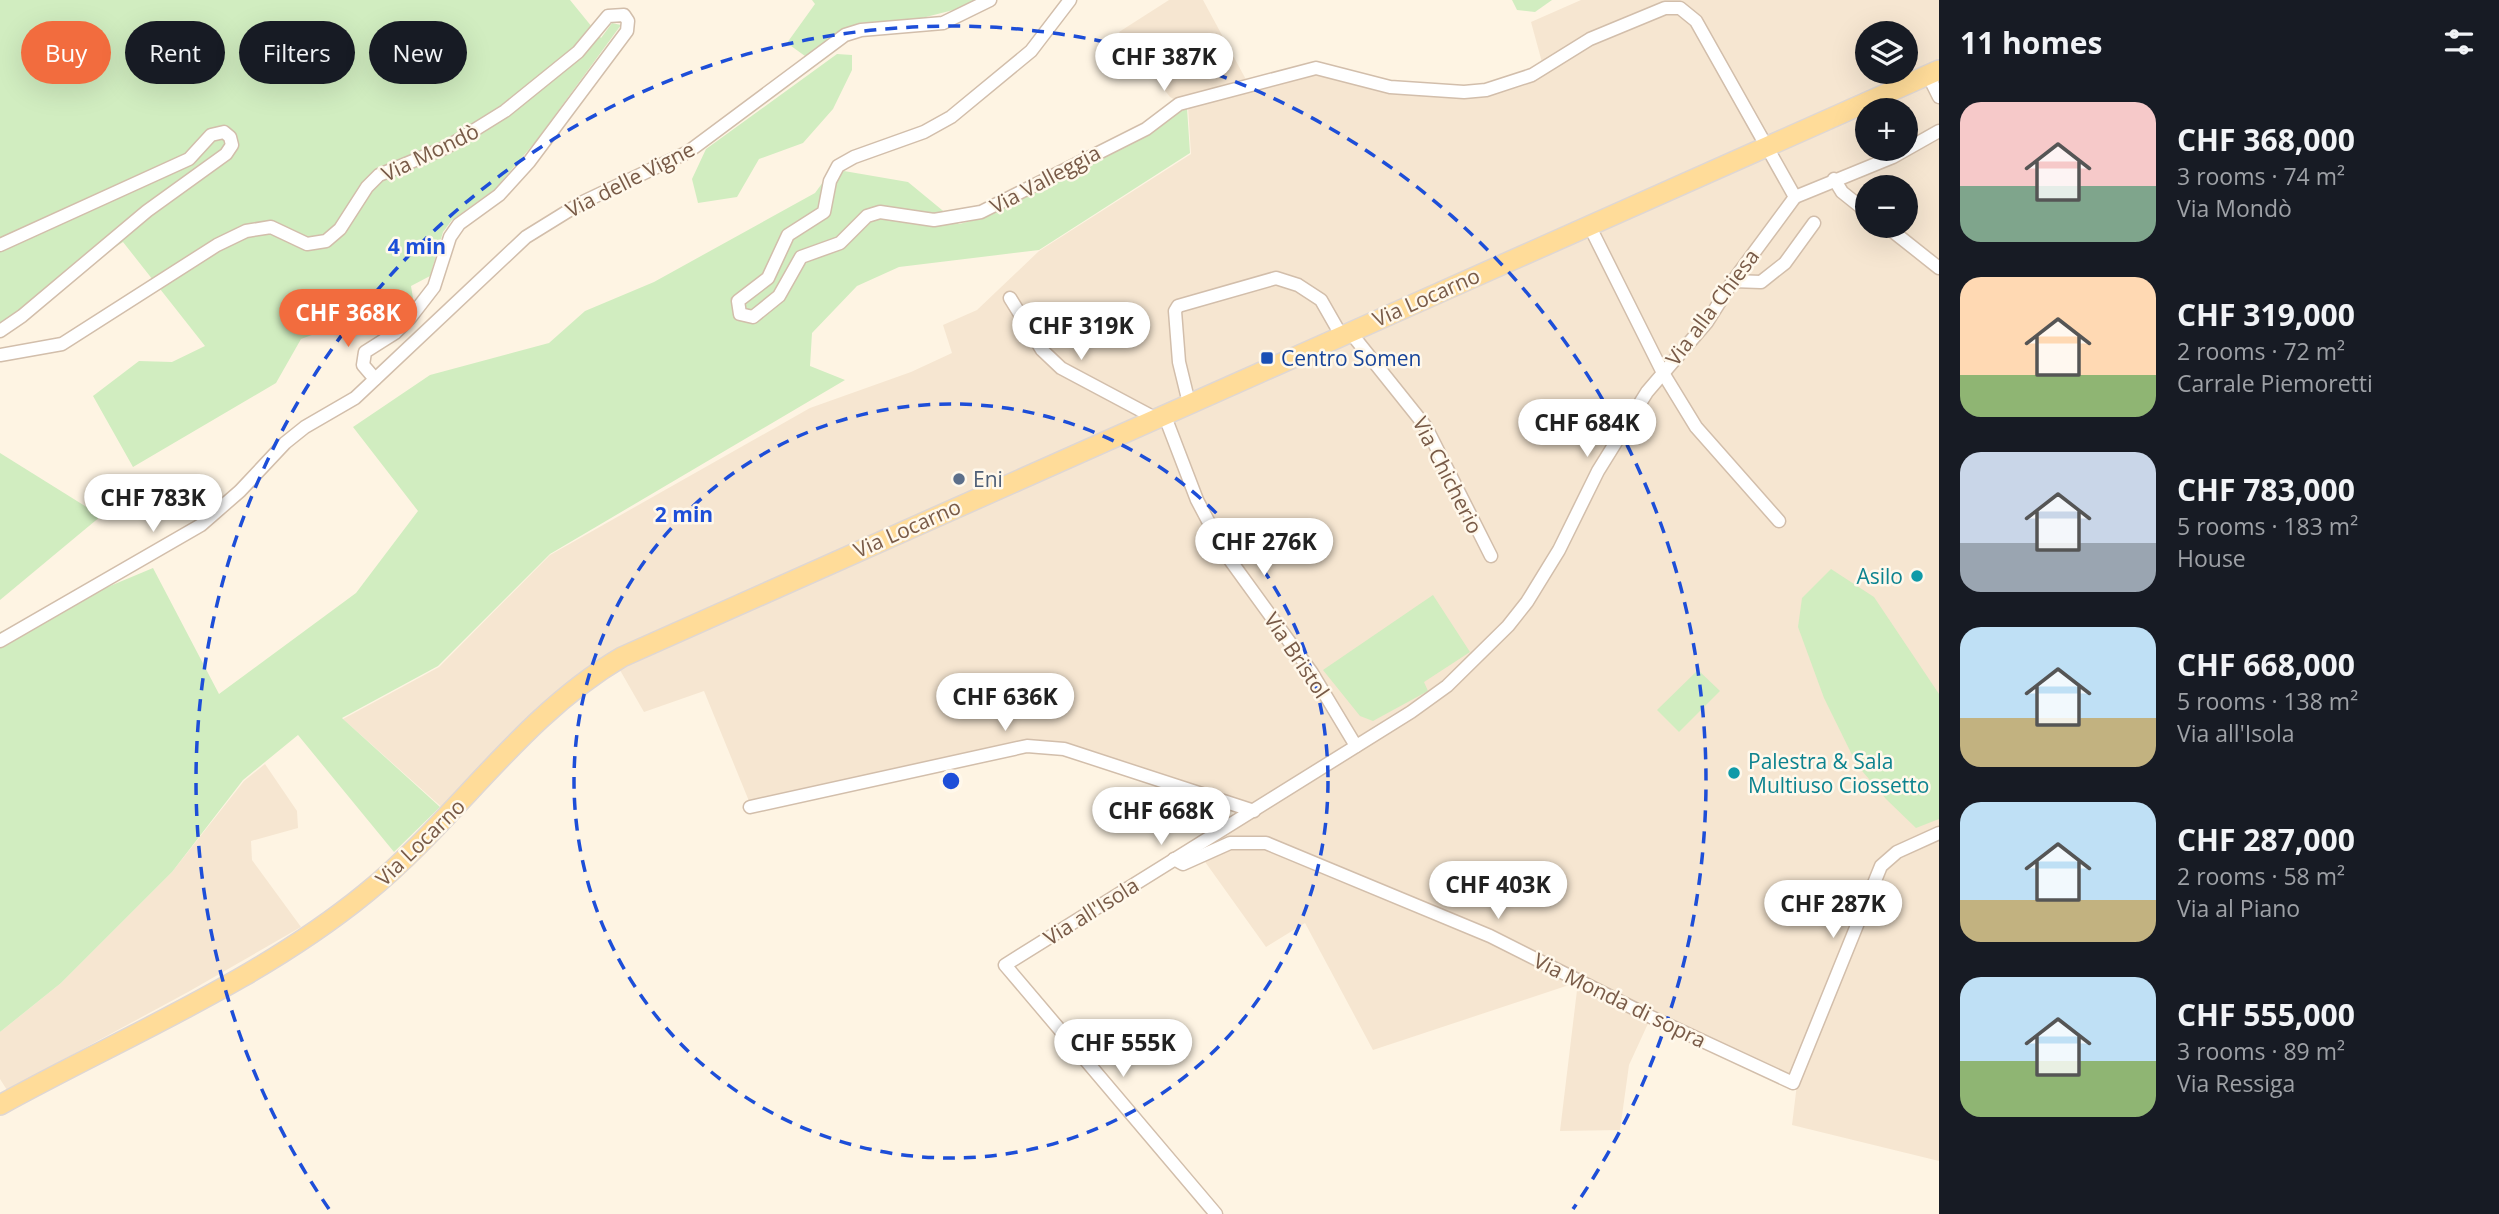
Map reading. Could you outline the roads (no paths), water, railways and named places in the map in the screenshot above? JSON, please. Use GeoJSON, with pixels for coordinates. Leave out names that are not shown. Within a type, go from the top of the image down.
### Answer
{"type":"FeatureCollection","features":[{"type":"Feature","properties":{"kind":"main road","name":"Via Locarno"},"geometry":{"type":"LineString","coordinates":[[0,1105],[257,968],[328,923],[419,848],[543,715],[606,667],[657,639],[1933,72]]}},
{"type":"Feature","properties":{"kind":"street","name":"Via delle Vigne"},"geometry":{"type":"LineString","coordinates":[[0,641],[201,525],[240,491],[285,443],[305,427],[349,403],[536,230],[581,203],[688,152],[845,35],[862,30],[943,23],[990,0]]}},
{"type":"Feature","properties":{"kind":"street","name":"Via Valleggia"},"geometry":{"type":"LineString","coordinates":[[1070,0],[1031,51],[951,117],[925,132],[854,157],[838,166],[830,181],[824,212],[788,234],[768,278],[738,301],[740,314],[753,317],[763,312],[781,292],[792,268],[801,257],[840,243],[867,216],[880,212],[934,220],[981,212],[1146,129],[1179,104],[1316,68],[1390,87],[1464,92],[1486,90],[1532,75],[1590,39],[1670,7],[1685,10],[1696,21],[1765,147]]}},
{"type":"Feature","properties":{"kind":"street","name":"Via Mondò"},"geometry":{"type":"LineString","coordinates":[[0,355],[62,344],[217,245],[246,231],[271,227],[307,244],[326,241],[340,229],[367,187],[379,175],[447,148],[482,127],[579,52],[608,16],[624,15],[628,21],[627,31],[538,152],[499,195],[470,214],[454,230],[438,279],[429,295],[403,327],[365,352],[363,365],[374,379]]}},
{"type":"Feature","properties":{"kind":"street"},"geometry":{"type":"LineString","coordinates":[[1933,72],[1939,97]]}},
{"type":"Feature","properties":{"kind":"street"},"geometry":{"type":"LineString","coordinates":[[1765,147],[1795,197],[1893,157],[1939,131]]}},
{"type":"Feature","properties":{"kind":"street"},"geometry":{"type":"LineString","coordinates":[[0,245],[189,159],[214,133],[224,132],[230,137],[232,145],[226,154],[170,192],[22,316],[0,331]]}},
{"type":"Feature","properties":{"kind":"street"},"geometry":{"type":"LineString","coordinates":[[1834,179],[1842,191],[1855,202]]}},
{"type":"Feature","properties":{"kind":"street","name":"Via alla Chiesa"},"geometry":{"type":"LineString","coordinates":[[1356,746],[1437,694],[1508,626],[1551,566],[1598,471],[1647,392],[1707,321],[1795,197]]}},
{"type":"Feature","properties":{"kind":"street"},"geometry":{"type":"LineString","coordinates":[[1733,281],[1761,282],[1785,263],[1814,223]]}},
{"type":"Feature","properties":{"kind":"street"},"geometry":{"type":"LineString","coordinates":[[1589,225],[1662,373],[1705,440],[1779,521]]}},
{"type":"Feature","properties":{"kind":"street"},"geometry":{"type":"LineString","coordinates":[[1900,238],[1939,268]]}},
{"type":"Feature","properties":{"kind":"street","name":"Via Chicherio"},"geometry":{"type":"LineString","coordinates":[[1189,403],[1179,362],[1175,311],[1178,306],[1276,278],[1298,285],[1321,300],[1345,333],[1420,418],[1491,556]]}},
{"type":"Feature","properties":{"kind":"street"},"geometry":{"type":"LineString","coordinates":[[1010,298],[1042,350],[1060,368],[1160,416]]}},
{"type":"Feature","properties":{"kind":"street","name":"Via Bristol"},"geometry":{"type":"LineString","coordinates":[[1160,416],[1197,500],[1225,552],[1312,673],[1356,746]]}},
{"type":"Feature","properties":{"kind":"street"},"geometry":{"type":"LineString","coordinates":[[750,807],[1027,746],[1064,749],[1254,811]]}},
{"type":"Feature","properties":{"kind":"street","name":"Via all'Isola"},"geometry":{"type":"LineString","coordinates":[[1216,1214],[1005,965],[1356,746]]}},
{"type":"Feature","properties":{"kind":"street"},"geometry":{"type":"LineString","coordinates":[[1920,841],[1939,833]]}},
{"type":"Feature","properties":{"kind":"street"},"geometry":{"type":"LineString","coordinates":[[1920,841],[1939,846]]}},
{"type":"Feature","properties":{"kind":"street","name":"Via Monda di sopra"},"geometry":{"type":"LineString","coordinates":[[1174,859],[1183,864],[1230,843],[1266,843],[1490,936],[1651,1017],[1793,1083],[1881,866],[1891,856],[1920,841]]}},
{"type":"Feature","properties":{"kind":"place","name":"Centro Somen"},"geometry":{"type":"Point","coordinates":[1267,358]}},
{"type":"Feature","properties":{"kind":"place","name":"Eni"},"geometry":{"type":"Point","coordinates":[959,479]}},
{"type":"Feature","properties":{"kind":"place","name":"Asilo"},"geometry":{"type":"Point","coordinates":[1917,576]}},
{"type":"Feature","properties":{"kind":"place","name":"Palestra & Sala Multiuso Ciossetto"},"geometry":{"type":"Point","coordinates":[1734,773]}}]}
